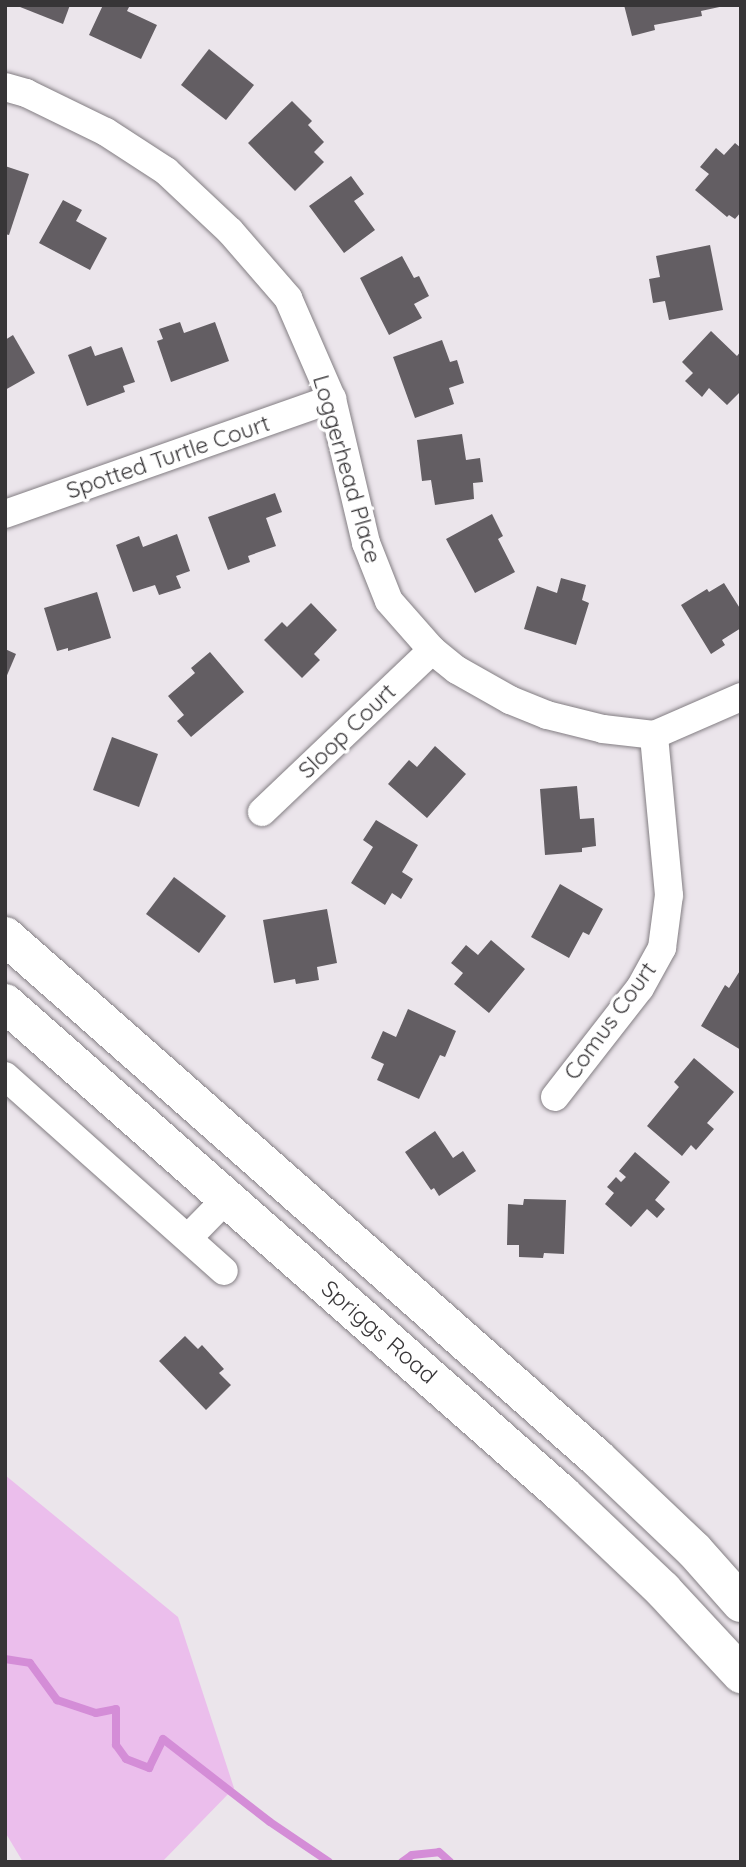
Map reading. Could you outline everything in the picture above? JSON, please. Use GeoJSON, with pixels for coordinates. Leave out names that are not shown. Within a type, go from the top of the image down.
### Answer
{"type":"FeatureCollection","features":[{"type":"Feature","properties":{"kind":"main road"},"geometry":{"type":"LineString","coordinates":[[5,936],[597,1458],[694,1550],[741,1603]]}},
{"type":"Feature","properties":{"kind":"main road","name":"Spriggs Road"},"geometry":{"type":"LineString","coordinates":[[5,1003],[562,1494],[663,1590],[741,1674]]}},
{"type":"Feature","properties":{"kind":"street","name":"Loggerhead Place"},"geometry":{"type":"LineString","coordinates":[[5,87],[26,93],[116,138],[166,171],[230,230],[288,298],[331,399],[366,544],[389,601],[432,650],[457,670],[510,700],[547,715],[603,729],[654,735],[741,698]]}},
{"type":"Feature","properties":{"kind":"street","name":"Spotted Turtle Court"},"geometry":{"type":"LineString","coordinates":[[5,514],[331,399]]}},
{"type":"Feature","properties":{"kind":"street","name":"Sloop Court"},"geometry":{"type":"LineString","coordinates":[[262,812],[432,650]]}},
{"type":"Feature","properties":{"kind":"street","name":"Comus Court"},"geometry":{"type":"LineString","coordinates":[[555,1097],[640,988],[662,948],[669,895],[654,735]]}},
{"type":"Feature","properties":{"kind":"street"},"geometry":{"type":"LineString","coordinates":[[5,1076],[224,1270]]}},
{"type":"Feature","properties":{"kind":"street"},"geometry":{"type":"LineString","coordinates":[[188,1238],[227,1198]]}},
{"type":"Feature","properties":{"kind":"shaded area"},"geometry":{"type":"Polygon","coordinates":[[[5,1475],[178,1617],[234,1788],[162,1862],[23,1862],[5,1832],[5,1475]]]}},
{"type":"Feature","properties":{"kind":"building"},"geometry":{"type":"Polygon","coordinates":[[[15,5],[70,5],[63,24],[15,5]]]}},
{"type":"Feature","properties":{"kind":"building"},"geometry":{"type":"Polygon","coordinates":[[[103,5],[130,5],[127,11],[157,25],[141,59],[89,35],[103,5]]]}},
{"type":"Feature","properties":{"kind":"building"},"geometry":{"type":"Polygon","coordinates":[[[624,5],[724,6],[701,11],[702,16],[654,25],[655,30],[632,36],[624,5]]]}},
{"type":"Feature","properties":{"kind":"building"},"geometry":{"type":"Polygon","coordinates":[[[209,49],[254,85],[226,120],[181,85],[209,49]]]}},
{"type":"Feature","properties":{"kind":"building"},"geometry":{"type":"Polygon","coordinates":[[[292,101],[312,121],[308,125],[324,142],[314,152],[324,162],[295,191],[248,143],[292,101]]]}},
{"type":"Feature","properties":{"kind":"building"},"geometry":{"type":"Polygon","coordinates":[[[735,143],[741,148],[741,212],[735,219],[729,215],[727,217],[695,190],[709,174],[700,167],[716,148],[724,155],[735,143]]]}},
{"type":"Feature","properties":{"kind":"building"},"geometry":{"type":"Polygon","coordinates":[[[5,166],[29,174],[9,235],[5,234],[5,166]]]}},
{"type":"Feature","properties":{"kind":"building"},"geometry":{"type":"Polygon","coordinates":[[[351,176],[364,194],[354,201],[375,230],[344,253],[309,206],[351,176]]]}},
{"type":"Feature","properties":{"kind":"building"},"geometry":{"type":"Polygon","coordinates":[[[63,200],[82,210],[76,221],[107,238],[90,270],[39,243],[63,200]]]}},
{"type":"Feature","properties":{"kind":"building"},"geometry":{"type":"Polygon","coordinates":[[[710,245],[723,310],[669,320],[665,301],[653,303],[649,279],[660,277],[656,256],[710,245]]]}},
{"type":"Feature","properties":{"kind":"building"},"geometry":{"type":"Polygon","coordinates":[[[402,256],[414,278],[419,276],[429,296],[414,304],[422,318],[389,335],[360,278],[402,256]]]}},
{"type":"Feature","properties":{"kind":"building"},"geometry":{"type":"Polygon","coordinates":[[[180,322],[184,333],[215,322],[229,361],[171,382],[157,341],[163,339],[159,329],[180,322]]]}},
{"type":"Feature","properties":{"kind":"building"},"geometry":{"type":"Polygon","coordinates":[[[711,331],[737,356],[741,351],[741,391],[727,405],[709,388],[702,397],[685,381],[693,373],[682,362],[711,331]]]}},
{"type":"Feature","properties":{"kind":"building"},"geometry":{"type":"Polygon","coordinates":[[[13,335],[35,373],[5,390],[5,340],[13,335]]]}},
{"type":"Feature","properties":{"kind":"building"},"geometry":{"type":"Polygon","coordinates":[[[442,340],[450,362],[457,360],[464,383],[449,388],[454,404],[415,418],[393,357],[442,340]]]}},
{"type":"Feature","properties":{"kind":"building"},"geometry":{"type":"Polygon","coordinates":[[[91,346],[95,356],[122,347],[135,382],[123,386],[125,392],[87,406],[68,355],[91,346]]]}},
{"type":"Feature","properties":{"kind":"building"},"geometry":{"type":"Polygon","coordinates":[[[462,434],[466,460],[480,458],[483,482],[473,483],[474,499],[435,505],[431,480],[422,481],[417,440],[462,434]]]}},
{"type":"Feature","properties":{"kind":"building"},"geometry":{"type":"Polygon","coordinates":[[[275,493],[282,512],[266,518],[276,546],[248,556],[250,562],[228,570],[208,517],[275,493]]]}},
{"type":"Feature","properties":{"kind":"building"},"geometry":{"type":"Polygon","coordinates":[[[492,514],[503,536],[498,539],[515,572],[475,593],[446,539],[492,514]]]}},
{"type":"Feature","properties":{"kind":"building"},"geometry":{"type":"Polygon","coordinates":[[[177,534],[190,571],[176,576],[181,588],[159,595],[155,585],[133,592],[116,545],[139,536],[143,547],[177,534]]]}},
{"type":"Feature","properties":{"kind":"building"},"geometry":{"type":"Polygon","coordinates":[[[561,578],[586,585],[582,600],[589,603],[576,645],[524,629],[537,586],[557,593],[561,578]]]}},
{"type":"Feature","properties":{"kind":"building"},"geometry":{"type":"Polygon","coordinates":[[[724,583],[741,610],[741,628],[722,640],[725,645],[711,654],[681,605],[707,589],[709,592],[724,583]]]}},
{"type":"Feature","properties":{"kind":"building"},"geometry":{"type":"Polygon","coordinates":[[[97,592],[111,638],[68,651],[68,648],[57,651],[44,608],[97,592]]]}},
{"type":"Feature","properties":{"kind":"building"},"geometry":{"type":"Polygon","coordinates":[[[311,603],[337,630],[314,654],[320,660],[302,678],[264,640],[282,622],[287,627],[311,603]]]}},
{"type":"Feature","properties":{"kind":"building"},"geometry":{"type":"Polygon","coordinates":[[[5,649],[16,654],[5,680],[5,649]]]}},
{"type":"Feature","properties":{"kind":"building"},"geometry":{"type":"Polygon","coordinates":[[[210,652],[244,692],[191,737],[177,721],[184,715],[168,696],[195,673],[191,668],[210,652]]]}},
{"type":"Feature","properties":{"kind":"building"},"geometry":{"type":"Polygon","coordinates":[[[112,737],[158,754],[139,807],[93,790],[112,737]]]}},
{"type":"Feature","properties":{"kind":"building"},"geometry":{"type":"Polygon","coordinates":[[[435,746],[466,774],[427,818],[388,784],[409,760],[417,767],[435,746]]]}},
{"type":"Feature","properties":{"kind":"building"},"geometry":{"type":"Polygon","coordinates":[[[577,786],[580,819],[594,818],[596,846],[582,848],[582,852],[545,855],[540,789],[577,786]]]}},
{"type":"Feature","properties":{"kind":"building"},"geometry":{"type":"Polygon","coordinates":[[[376,820],[418,845],[402,872],[413,879],[401,899],[392,893],[385,905],[351,883],[373,847],[363,840],[376,820]]]}},
{"type":"Feature","properties":{"kind":"building"},"geometry":{"type":"Polygon","coordinates":[[[174,877],[226,916],[199,953],[146,914],[174,877]]]}},
{"type":"Feature","properties":{"kind":"building"},"geometry":{"type":"Polygon","coordinates":[[[560,884],[603,909],[589,935],[583,932],[569,958],[531,937],[560,884]]]}},
{"type":"Feature","properties":{"kind":"building"},"geometry":{"type":"Polygon","coordinates":[[[327,909],[337,963],[317,967],[319,980],[296,984],[295,979],[274,983],[263,920],[327,909]]]}},
{"type":"Feature","properties":{"kind":"building"},"geometry":{"type":"Polygon","coordinates":[[[491,940],[525,969],[489,1013],[454,984],[463,973],[451,963],[466,945],[478,955],[491,940]]]}},
{"type":"Feature","properties":{"kind":"building"},"geometry":{"type":"Polygon","coordinates":[[[741,969],[741,1050],[701,1026],[725,985],[729,988],[741,969]]]}},
{"type":"Feature","properties":{"kind":"building"},"geometry":{"type":"Polygon","coordinates":[[[408,1009],[456,1031],[445,1057],[440,1055],[419,1099],[377,1080],[384,1064],[371,1058],[383,1031],[396,1037],[408,1009]]]}},
{"type":"Feature","properties":{"kind":"building"},"geometry":{"type":"Polygon","coordinates":[[[694,1058],[734,1092],[707,1123],[714,1129],[696,1150],[691,1145],[682,1156],[647,1126],[679,1087],[674,1082],[694,1058]]]}},
{"type":"Feature","properties":{"kind":"building"},"geometry":{"type":"Polygon","coordinates":[[[435,1131],[453,1158],[463,1151],[476,1171],[439,1196],[434,1188],[431,1190],[405,1152],[435,1131]]]}},
{"type":"Feature","properties":{"kind":"building"},"geometry":{"type":"Polygon","coordinates":[[[635,1152],[670,1182],[655,1200],[665,1209],[657,1218],[647,1209],[631,1227],[605,1204],[614,1193],[607,1187],[616,1177],[621,1182],[626,1177],[619,1171],[635,1152]]]}},
{"type":"Feature","properties":{"kind":"building"},"geometry":{"type":"Polygon","coordinates":[[[524,1199],[566,1200],[564,1254],[544,1253],[543,1258],[519,1257],[519,1245],[507,1245],[508,1204],[523,1205],[524,1199]]]}},
{"type":"Feature","properties":{"kind":"building"},"geometry":{"type":"Polygon","coordinates":[[[185,1336],[198,1349],[202,1345],[224,1369],[219,1373],[231,1385],[206,1410],[159,1361],[185,1336]]]}},
{"type":"Feature","properties":{"kind":"waterway"},"geometry":{"type":"LineString","coordinates":[[5,1659],[30,1663],[57,1700],[96,1713],[116,1709],[116,1745],[126,1759],[149,1768],[163,1739],[270,1822],[329,1862]]}},
{"type":"Feature","properties":{"kind":"waterway"},"geometry":{"type":"LineString","coordinates":[[402,1862],[412,1855],[439,1852],[450,1862]]}}]}
